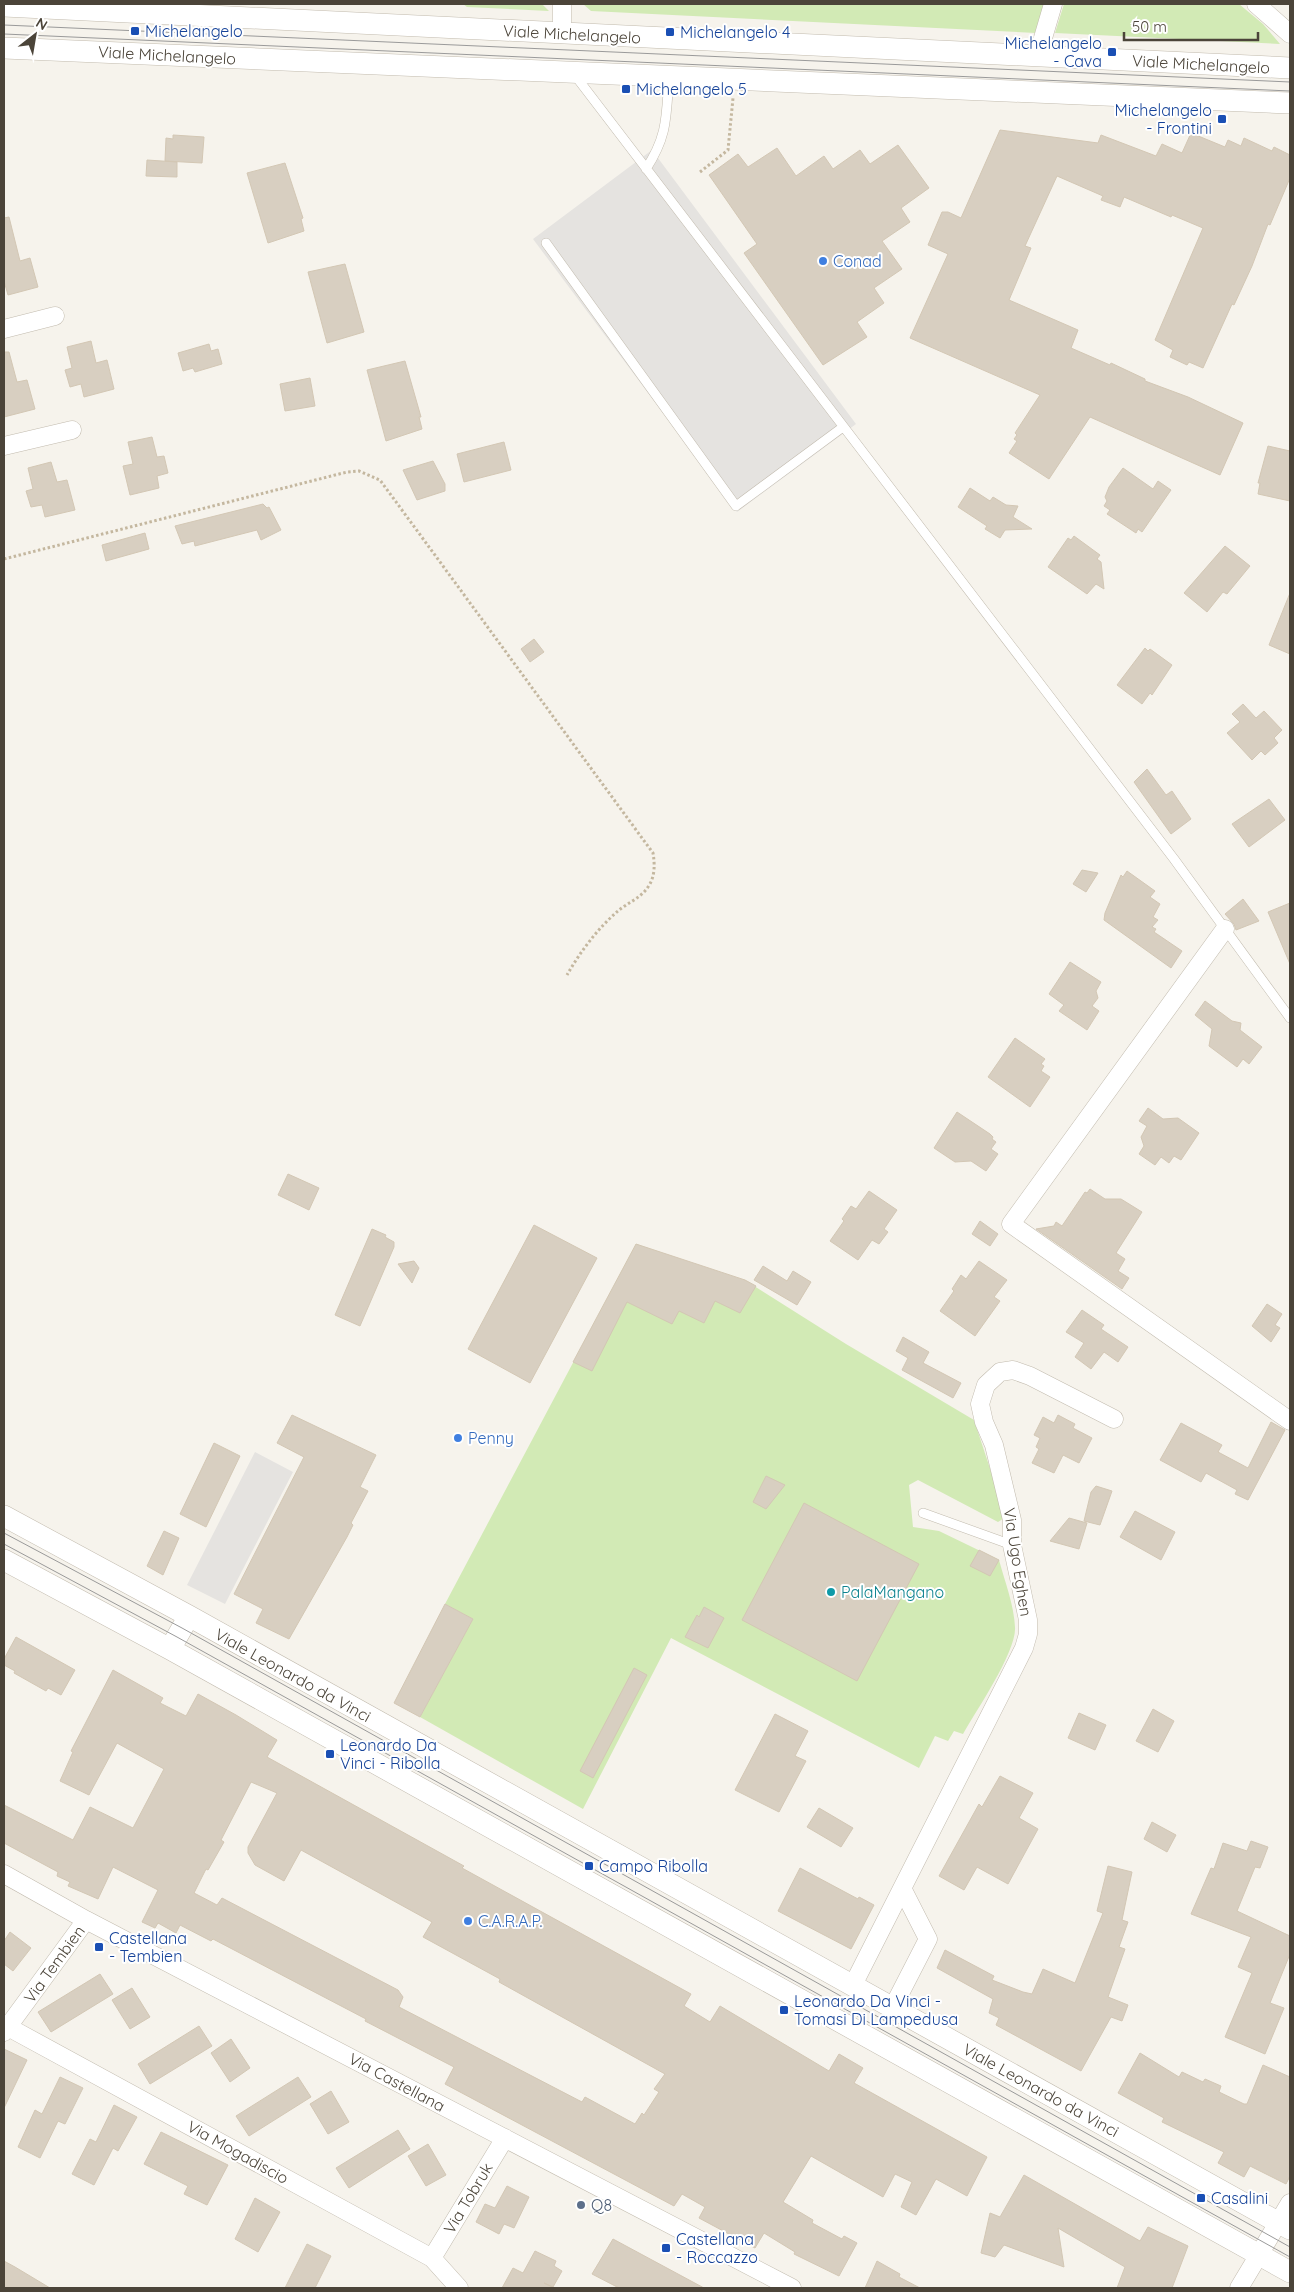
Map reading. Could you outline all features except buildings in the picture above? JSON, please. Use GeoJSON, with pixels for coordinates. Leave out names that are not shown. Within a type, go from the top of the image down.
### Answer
{"type":"FeatureCollection","features":[{"type":"Feature","properties":{"kind":"street"},"geometry":{"type":"LineString","coordinates":[[562,4],[562,34]]}},
{"type":"Feature","properties":{"kind":"street"},"geometry":{"type":"LineString","coordinates":[[1038,55],[1054,4]]}},
{"type":"Feature","properties":{"kind":"street"},"geometry":{"type":"LineString","coordinates":[[1256,4],[1290,34]]}},
{"type":"Feature","properties":{"kind":"street","name":"Viale Michelangelo"},"geometry":{"type":"LineString","coordinates":[[4,6],[1290,68]]}},
{"type":"Feature","properties":{"kind":"street","name":"Viale Michelangelo"},"geometry":{"type":"LineString","coordinates":[[4,48],[670,78],[1290,103]]}},
{"type":"Feature","properties":{"kind":"street"},"geometry":{"type":"LineString","coordinates":[[4,329],[55,316]]}},
{"type":"Feature","properties":{"kind":"street"},"geometry":{"type":"LineString","coordinates":[[4,446],[72,430]]}},
{"type":"Feature","properties":{"kind":"street"},"geometry":{"type":"LineString","coordinates":[[1225,929],[1011,1224],[1290,1421]]}},
{"type":"Feature","properties":{"kind":"street","name":"Via Ugo Eghen"},"geometry":{"type":"LineString","coordinates":[[853,1985],[1024,1648],[1028,1634],[1028,1620],[1012,1545],[1012,1520],[994,1446],[980,1404],[986,1385],[1000,1372],[1013,1370],[1030,1376],[1114,1419]]}},
{"type":"Feature","properties":{"kind":"street","name":"Viale Leonardo da Vinci"},"geometry":{"type":"LineString","coordinates":[[4,1516],[189,1616],[1285,2226]]}},
{"type":"Feature","properties":{"kind":"street"},"geometry":{"type":"LineString","coordinates":[[4,1560],[170,1649],[1290,2272]]}},
{"type":"Feature","properties":{"kind":"street"},"geometry":{"type":"LineString","coordinates":[[170,1649],[189,1616]]}},
{"type":"Feature","properties":{"kind":"street","name":"Via Castellana"},"geometry":{"type":"LineString","coordinates":[[4,1874],[86,1920],[792,2288]]}},
{"type":"Feature","properties":{"kind":"street"},"geometry":{"type":"LineString","coordinates":[[893,2007],[928,1939],[902,1890]]}},
{"type":"Feature","properties":{"kind":"street","name":"Via Tembien"},"geometry":{"type":"LineString","coordinates":[[6,2030],[86,1920]]}},
{"type":"Feature","properties":{"kind":"street","name":"Via Mogadiscio"},"geometry":{"type":"LineString","coordinates":[[6,2030],[432,2258],[459,2288]]}},
{"type":"Feature","properties":{"kind":"street","name":"Via Tobruk"},"geometry":{"type":"LineString","coordinates":[[432,2258],[505,2138]]}},
{"type":"Feature","properties":{"kind":"street"},"geometry":{"type":"LineString","coordinates":[[1239,2288],[1260,2256],[1285,2226],[1290,2203]]}},
{"type":"Feature","properties":{"kind":"lane"},"geometry":{"type":"LineString","coordinates":[[573,73],[1225,929],[1290,1018]]}},
{"type":"Feature","properties":{"kind":"lane"},"geometry":{"type":"LineString","coordinates":[[646,170],[659,150],[665,133],[670,78]]}},
{"type":"Feature","properties":{"kind":"lane"},"geometry":{"type":"LineString","coordinates":[[546,243],[736,506],[843,427]]}},
{"type":"Feature","properties":{"kind":"lane"},"geometry":{"type":"LineString","coordinates":[[923,1513],[1012,1545]]}},
{"type":"Feature","properties":{"kind":"path"},"geometry":{"type":"LineString","coordinates":[[700,172],[728,150],[735,80]]}},
{"type":"Feature","properties":{"kind":"path"},"geometry":{"type":"LineString","coordinates":[[4,559],[348,472],[359,471],[380,480],[653,853],[655,864],[648,888],[604,926],[578,956],[567,974]]}},
{"type":"Feature","properties":{"kind":"green space"},"geometry":{"type":"Polygon","coordinates":[[[463,4],[542,4],[549,11],[467,7],[463,4]]]}},
{"type":"Feature","properties":{"kind":"green space"},"geometry":{"type":"Polygon","coordinates":[[[583,4],[1046,4],[1036,33],[591,11],[583,4]]]}},
{"type":"Feature","properties":{"kind":"green space"},"geometry":{"type":"Polygon","coordinates":[[[1064,4],[1239,4],[1263,24],[1280,44],[1055,33],[1064,4]]]}},
{"type":"Feature","properties":{"kind":"green space"},"geometry":{"type":"Polygon","coordinates":[[[636,1244],[742,1281],[743,1279],[846,1344],[974,1420],[1006,1517],[998,1522],[918,1480],[909,1485],[913,1527],[939,1531],[999,1560],[1013,1610],[1014,1638],[1003,1665],[963,1734],[954,1731],[948,1741],[935,1736],[919,1768],[671,1638],[583,1809],[420,1717],[473,1619],[445,1604],[636,1244]]]}},
{"type":"Feature","properties":{"kind":"shaded area"},"geometry":{"type":"Polygon","coordinates":[[[652,150],[856,424],[737,512],[533,239],[652,150]]]}},
{"type":"Feature","properties":{"kind":"shaded area"},"geometry":{"type":"Polygon","coordinates":[[[255,1452],[293,1472],[225,1604],[187,1585],[255,1452]]]}},
{"type":"Feature","properties":{"kind":"tram line"},"geometry":{"type":"LineString","coordinates":[[4,25],[1290,82]]}},
{"type":"Feature","properties":{"kind":"tram line"},"geometry":{"type":"LineString","coordinates":[[4,34],[1290,91]]}},
{"type":"Feature","properties":{"kind":"tram line"},"geometry":{"type":"LineString","coordinates":[[4,1533],[182,1628],[1290,2247]]}},
{"type":"Feature","properties":{"kind":"tram line"},"geometry":{"type":"LineString","coordinates":[[4,1544],[177,1637],[1290,2257]]}},
{"type":"Feature","properties":{"kind":"place","name":"Michelangelo"},"geometry":{"type":"Point","coordinates":[135,31]}},
{"type":"Feature","properties":{"kind":"place","name":"Michelangelo 4"},"geometry":{"type":"Point","coordinates":[670,32]}},
{"type":"Feature","properties":{"kind":"place","name":"Michelangelo - Cava"},"geometry":{"type":"Point","coordinates":[1112,52]}},
{"type":"Feature","properties":{"kind":"place","name":"Michelangelo 5"},"geometry":{"type":"Point","coordinates":[626,89]}},
{"type":"Feature","properties":{"kind":"place","name":"Michelangelo - Frontini"},"geometry":{"type":"Point","coordinates":[1222,119]}},
{"type":"Feature","properties":{"kind":"place","name":"Conad"},"geometry":{"type":"Point","coordinates":[823,261]}},
{"type":"Feature","properties":{"kind":"place","name":"Penny"},"geometry":{"type":"Point","coordinates":[458,1438]}},
{"type":"Feature","properties":{"kind":"place","name":"PalaMangano"},"geometry":{"type":"Point","coordinates":[831,1592]}},
{"type":"Feature","properties":{"kind":"place","name":"Leonardo Da Vinci - Ribolla"},"geometry":{"type":"Point","coordinates":[330,1754]}},
{"type":"Feature","properties":{"kind":"place","name":"Campo Ribolla"},"geometry":{"type":"Point","coordinates":[589,1866]}},
{"type":"Feature","properties":{"kind":"place","name":"C.A.R.A.P."},"geometry":{"type":"Point","coordinates":[468,1921]}},
{"type":"Feature","properties":{"kind":"place","name":"Castellana - Tembien"},"geometry":{"type":"Point","coordinates":[99,1947]}},
{"type":"Feature","properties":{"kind":"place","name":"Leonardo Da Vinci - Tomasi Di Lampedusa"},"geometry":{"type":"Point","coordinates":[784,2010]}},
{"type":"Feature","properties":{"kind":"place","name":"Casalini"},"geometry":{"type":"Point","coordinates":[1201,2198]}},
{"type":"Feature","properties":{"kind":"place","name":"Q8"},"geometry":{"type":"Point","coordinates":[581,2205]}},
{"type":"Feature","properties":{"kind":"place","name":"Castellana - Roccazzo"},"geometry":{"type":"Point","coordinates":[666,2248]}}]}
